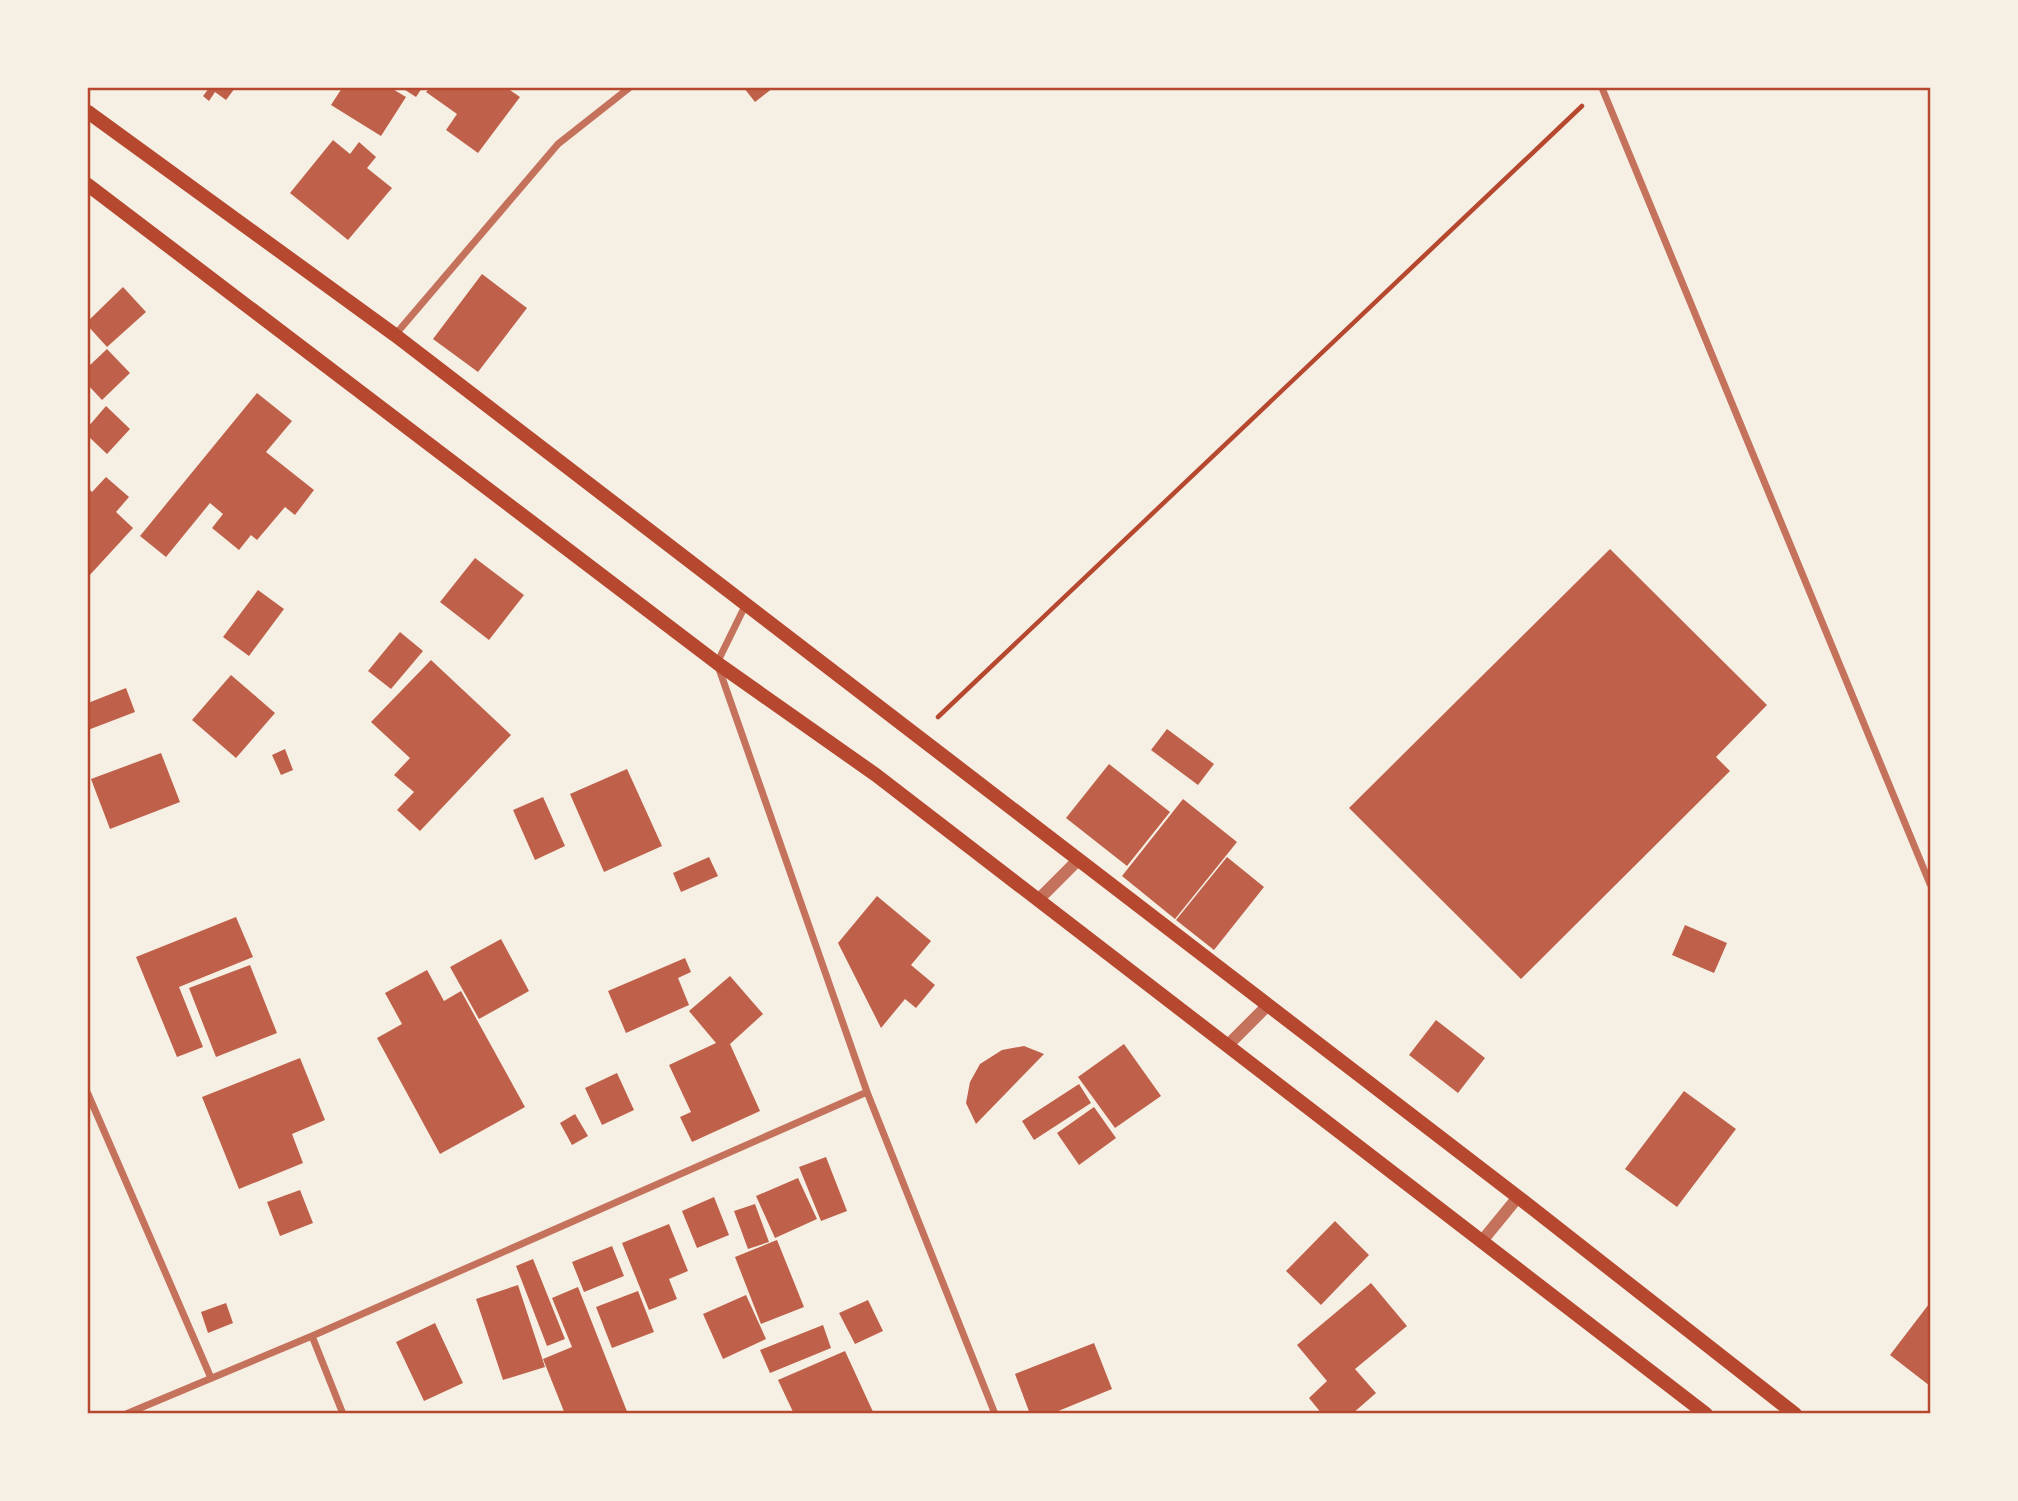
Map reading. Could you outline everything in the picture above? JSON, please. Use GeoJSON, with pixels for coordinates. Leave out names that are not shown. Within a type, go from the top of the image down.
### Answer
{"type":"FeatureCollection","features":[{"type":"Feature","properties":{"kind":"main road"},"geometry":{"type":"LineString","coordinates":[[88,112],[395,335],[1518,1197],[1795,1413]]}},
{"type":"Feature","properties":{"kind":"main road"},"geometry":{"type":"LineString","coordinates":[[88,185],[717,663],[876,775],[1706,1413]]}},
{"type":"Feature","properties":{"kind":"street"},"geometry":{"type":"LineString","coordinates":[[395,335],[558,144],[629,88]]}},
{"type":"Feature","properties":{"kind":"street"},"geometry":{"type":"LineString","coordinates":[[1602,88],[1930,884]]}},
{"type":"Feature","properties":{"kind":"street"},"geometry":{"type":"LineString","coordinates":[[746,604],[717,663],[867,1092],[995,1413]]}},
{"type":"Feature","properties":{"kind":"street"},"geometry":{"type":"LineString","coordinates":[[1038,900],[1078,860]]}},
{"type":"Feature","properties":{"kind":"street"},"geometry":{"type":"LineString","coordinates":[[1228,1045],[1268,1005]]}},
{"type":"Feature","properties":{"kind":"street"},"geometry":{"type":"LineString","coordinates":[[126,1413],[312,1336],[867,1092]]}},
{"type":"Feature","properties":{"kind":"street"},"geometry":{"type":"LineString","coordinates":[[88,1094],[211,1378]]}},
{"type":"Feature","properties":{"kind":"street"},"geometry":{"type":"LineString","coordinates":[[1482,1241],[1518,1197]]}},
{"type":"Feature","properties":{"kind":"street"},"geometry":{"type":"LineString","coordinates":[[312,1336],[343,1413]]}},
{"type":"Feature","properties":{"kind":"path"},"geometry":{"type":"LineString","coordinates":[[918,737],[1592,97]]}},
{"type":"Feature","properties":{"kind":"building"},"geometry":{"type":"Polygon","coordinates":[[[209,88],[235,88],[226,100],[215,92],[209,101],[203,96],[209,88]]]}},
{"type":"Feature","properties":{"kind":"building"},"geometry":{"type":"Polygon","coordinates":[[[342,88],[391,88],[406,97],[381,136],[331,105],[342,88]]]}},
{"type":"Feature","properties":{"kind":"building"},"geometry":{"type":"Polygon","coordinates":[[[402,88],[422,88],[416,97],[402,88]]]}},
{"type":"Feature","properties":{"kind":"building"},"geometry":{"type":"Polygon","coordinates":[[[430,88],[507,88],[520,97],[478,153],[446,130],[457,114],[426,92],[430,88]]]}},
{"type":"Feature","properties":{"kind":"building"},"geometry":{"type":"Polygon","coordinates":[[[744,88],[773,88],[755,102],[744,88]]]}},
{"type":"Feature","properties":{"kind":"building"},"geometry":{"type":"Polygon","coordinates":[[[333,140],[350,154],[359,142],[376,157],[367,168],[392,188],[348,240],[290,193],[333,140]]]}},
{"type":"Feature","properties":{"kind":"building"},"geometry":{"type":"Polygon","coordinates":[[[482,274],[527,308],[478,372],[433,339],[482,274]]]}},
{"type":"Feature","properties":{"kind":"building"},"geometry":{"type":"Polygon","coordinates":[[[123,287],[146,312],[107,347],[88,326],[88,321],[123,287]]]}},
{"type":"Feature","properties":{"kind":"building"},"geometry":{"type":"Polygon","coordinates":[[[107,349],[130,373],[102,400],[88,385],[88,367],[107,349]]]}},
{"type":"Feature","properties":{"kind":"building"},"geometry":{"type":"Polygon","coordinates":[[[257,393],[292,421],[266,452],[314,490],[295,515],[285,507],[257,540],[251,535],[239,550],[212,528],[223,514],[210,503],[166,557],[140,536],[257,393]]]}},
{"type":"Feature","properties":{"kind":"building"},"geometry":{"type":"Polygon","coordinates":[[[106,406],[130,429],[107,454],[88,436],[88,427],[106,406]]]}},
{"type":"Feature","properties":{"kind":"building"},"geometry":{"type":"Polygon","coordinates":[[[106,477],[129,497],[116,512],[133,528],[88,577],[88,488],[92,492],[106,477]]]}},
{"type":"Feature","properties":{"kind":"building"},"geometry":{"type":"Polygon","coordinates":[[[1610,549],[1767,705],[1716,757],[1730,771],[1521,979],[1349,808],[1610,549]]]}},
{"type":"Feature","properties":{"kind":"building"},"geometry":{"type":"Polygon","coordinates":[[[475,558],[524,595],[489,640],[440,602],[475,558]]]}},
{"type":"Feature","properties":{"kind":"building"},"geometry":{"type":"Polygon","coordinates":[[[258,590],[284,609],[249,656],[223,637],[258,590]]]}},
{"type":"Feature","properties":{"kind":"building"},"geometry":{"type":"Polygon","coordinates":[[[400,632],[423,651],[391,689],[368,671],[400,632]]]}},
{"type":"Feature","properties":{"kind":"building"},"geometry":{"type":"Polygon","coordinates":[[[431,660],[511,735],[420,831],[397,810],[414,792],[394,775],[410,758],[371,722],[431,660]]]}},
{"type":"Feature","properties":{"kind":"building"},"geometry":{"type":"Polygon","coordinates":[[[231,675],[275,713],[236,758],[192,720],[231,675]]]}},
{"type":"Feature","properties":{"kind":"building"},"geometry":{"type":"Polygon","coordinates":[[[126,688],[135,712],[88,730],[88,703],[126,688]]]}},
{"type":"Feature","properties":{"kind":"building"},"geometry":{"type":"Polygon","coordinates":[[[1167,729],[1214,764],[1198,785],[1151,750],[1167,729]]]}},
{"type":"Feature","properties":{"kind":"building"},"geometry":{"type":"Polygon","coordinates":[[[285,749],[293,770],[281,775],[272,755],[285,749]]]}},
{"type":"Feature","properties":{"kind":"building"},"geometry":{"type":"Polygon","coordinates":[[[161,753],[180,802],[110,829],[91,779],[161,753]]]}},
{"type":"Feature","properties":{"kind":"building"},"geometry":{"type":"Polygon","coordinates":[[[1109,764],[1170,812],[1127,866],[1066,818],[1109,764]]]}},
{"type":"Feature","properties":{"kind":"building"},"geometry":{"type":"Polygon","coordinates":[[[627,769],[662,846],[604,872],[570,794],[627,769]]]}},
{"type":"Feature","properties":{"kind":"building"},"geometry":{"type":"Polygon","coordinates":[[[543,797],[565,846],[535,860],[513,810],[543,797]]]}},
{"type":"Feature","properties":{"kind":"building"},"geometry":{"type":"Polygon","coordinates":[[[1183,799],[1237,842],[1175,919],[1122,876],[1183,799]]]}},
{"type":"Feature","properties":{"kind":"building"},"geometry":{"type":"Polygon","coordinates":[[[709,857],[718,876],[681,892],[673,873],[709,857]]]}},
{"type":"Feature","properties":{"kind":"building"},"geometry":{"type":"Polygon","coordinates":[[[1227,857],[1264,887],[1214,950],[1176,920],[1227,857]]]}},
{"type":"Feature","properties":{"kind":"building"},"geometry":{"type":"Polygon","coordinates":[[[877,896],[931,941],[911,965],[935,985],[916,1008],[905,999],[881,1028],[838,943],[877,896]]]}},
{"type":"Feature","properties":{"kind":"building"},"geometry":{"type":"Polygon","coordinates":[[[236,917],[253,957],[179,987],[203,1047],[177,1057],[136,957],[236,917]]]}},
{"type":"Feature","properties":{"kind":"building"},"geometry":{"type":"Polygon","coordinates":[[[1685,925],[1727,943],[1714,973],[1672,955],[1685,925]]]}},
{"type":"Feature","properties":{"kind":"building"},"geometry":{"type":"Polygon","coordinates":[[[501,939],[529,991],[479,1019],[450,967],[501,939]]]}},
{"type":"Feature","properties":{"kind":"building"},"geometry":{"type":"Polygon","coordinates":[[[685,958],[691,972],[678,978],[689,1005],[626,1033],[608,991],[685,958]]]}},
{"type":"Feature","properties":{"kind":"building"},"geometry":{"type":"Polygon","coordinates":[[[250,965],[277,1033],[216,1057],[189,988],[250,965]]]}},
{"type":"Feature","properties":{"kind":"building"},"geometry":{"type":"Polygon","coordinates":[[[427,970],[444,1001],[461,991],[525,1107],[440,1154],[377,1038],[402,1024],[385,993],[427,970]]]}},
{"type":"Feature","properties":{"kind":"building"},"geometry":{"type":"Polygon","coordinates":[[[730,976],[763,1014],[730,1044],[760,1111],[692,1142],[680,1117],[691,1112],[669,1065],[716,1043],[689,1011],[730,976]]]}},
{"type":"Feature","properties":{"kind":"building"},"geometry":{"type":"Polygon","coordinates":[[[1436,1020],[1485,1058],[1458,1093],[1409,1055],[1436,1020]]]}},
{"type":"Feature","properties":{"kind":"building"},"geometry":{"type":"Polygon","coordinates":[[[1124,1044],[1161,1096],[1115,1128],[1078,1077],[1124,1044]]]}},
{"type":"Feature","properties":{"kind":"building"},"geometry":{"type":"Polygon","coordinates":[[[1024,1046],[1044,1054],[976,1124],[966,1103],[970,1082],[980,1064],[1002,1050],[1024,1046]]]}},
{"type":"Feature","properties":{"kind":"building"},"geometry":{"type":"Polygon","coordinates":[[[300,1058],[325,1120],[292,1134],[303,1163],[239,1189],[202,1097],[300,1058]]]}},
{"type":"Feature","properties":{"kind":"building"},"geometry":{"type":"Polygon","coordinates":[[[617,1073],[634,1110],[602,1125],[585,1088],[617,1073]]]}},
{"type":"Feature","properties":{"kind":"building"},"geometry":{"type":"Polygon","coordinates":[[[1079,1084],[1091,1103],[1034,1140],[1022,1121],[1079,1084]]]}},
{"type":"Feature","properties":{"kind":"building"},"geometry":{"type":"Polygon","coordinates":[[[1684,1091],[1736,1129],[1677,1207],[1625,1169],[1684,1091]]]}},
{"type":"Feature","properties":{"kind":"building"},"geometry":{"type":"Polygon","coordinates":[[[1094,1107],[1116,1138],[1079,1165],[1057,1133],[1094,1107]]]}},
{"type":"Feature","properties":{"kind":"building"},"geometry":{"type":"Polygon","coordinates":[[[575,1114],[588,1136],[572,1145],[560,1123],[575,1114]]]}},
{"type":"Feature","properties":{"kind":"building"},"geometry":{"type":"Polygon","coordinates":[[[826,1157],[847,1211],[821,1221],[799,1167],[826,1157]]]}},
{"type":"Feature","properties":{"kind":"building"},"geometry":{"type":"Polygon","coordinates":[[[798,1178],[817,1219],[775,1238],[756,1196],[798,1178]]]}},
{"type":"Feature","properties":{"kind":"building"},"geometry":{"type":"Polygon","coordinates":[[[300,1190],[313,1223],[280,1236],[267,1202],[300,1190]]]}},
{"type":"Feature","properties":{"kind":"building"},"geometry":{"type":"Polygon","coordinates":[[[714,1197],[729,1235],[697,1248],[682,1211],[714,1197]]]}},
{"type":"Feature","properties":{"kind":"building"},"geometry":{"type":"Polygon","coordinates":[[[755,1204],[769,1242],[748,1249],[734,1211],[755,1204]]]}},
{"type":"Feature","properties":{"kind":"building"},"geometry":{"type":"Polygon","coordinates":[[[1335,1221],[1369,1255],[1321,1305],[1286,1271],[1335,1221]]]}},
{"type":"Feature","properties":{"kind":"building"},"geometry":{"type":"Polygon","coordinates":[[[669,1224],[688,1271],[669,1279],[677,1299],[649,1310],[622,1243],[669,1224]]]}},
{"type":"Feature","properties":{"kind":"building"},"geometry":{"type":"Polygon","coordinates":[[[777,1240],[804,1307],[761,1324],[735,1257],[777,1240]]]}},
{"type":"Feature","properties":{"kind":"building"},"geometry":{"type":"Polygon","coordinates":[[[612,1246],[624,1276],[584,1292],[572,1262],[612,1246]]]}},
{"type":"Feature","properties":{"kind":"building"},"geometry":{"type":"Polygon","coordinates":[[[533,1259],[565,1339],[547,1346],[516,1266],[533,1259]]]}},
{"type":"Feature","properties":{"kind":"building"},"geometry":{"type":"Polygon","coordinates":[[[1371,1283],[1407,1326],[1355,1369],[1376,1393],[1352,1414],[1322,1414],[1309,1398],[1327,1381],[1297,1345],[1371,1283]]]}},
{"type":"Feature","properties":{"kind":"building"},"geometry":{"type":"Polygon","coordinates":[[[518,1285],[545,1367],[503,1380],[476,1299],[518,1285]]]}},
{"type":"Feature","properties":{"kind":"building"},"geometry":{"type":"Polygon","coordinates":[[[578,1287],[628,1414],[565,1414],[543,1359],[572,1347],[552,1298],[578,1287]]]}},
{"type":"Feature","properties":{"kind":"building"},"geometry":{"type":"Polygon","coordinates":[[[638,1291],[654,1332],[612,1348],[596,1307],[638,1291]]]}},
{"type":"Feature","properties":{"kind":"building"},"geometry":{"type":"Polygon","coordinates":[[[746,1295],[766,1339],[723,1359],[703,1314],[746,1295]]]}},
{"type":"Feature","properties":{"kind":"building"},"geometry":{"type":"Polygon","coordinates":[[[868,1300],[883,1331],[855,1344],[839,1313],[868,1300]]]}},
{"type":"Feature","properties":{"kind":"building"},"geometry":{"type":"Polygon","coordinates":[[[226,1303],[233,1323],[208,1333],[201,1312],[226,1303]]]}},
{"type":"Feature","properties":{"kind":"building"},"geometry":{"type":"Polygon","coordinates":[[[1929,1304],[1930,1306],[1930,1386],[1890,1355],[1929,1304]]]}},
{"type":"Feature","properties":{"kind":"building"},"geometry":{"type":"Polygon","coordinates":[[[435,1323],[463,1383],[424,1401],[396,1342],[435,1323]]]}},
{"type":"Feature","properties":{"kind":"building"},"geometry":{"type":"Polygon","coordinates":[[[823,1325],[831,1348],[770,1373],[760,1350],[823,1325]]]}},
{"type":"Feature","properties":{"kind":"building"},"geometry":{"type":"Polygon","coordinates":[[[1094,1343],[1112,1389],[1051,1414],[1030,1414],[1015,1374],[1094,1343]]]}},
{"type":"Feature","properties":{"kind":"building"},"geometry":{"type":"Polygon","coordinates":[[[845,1351],[874,1414],[794,1414],[778,1380],[845,1351]]]}}]}
